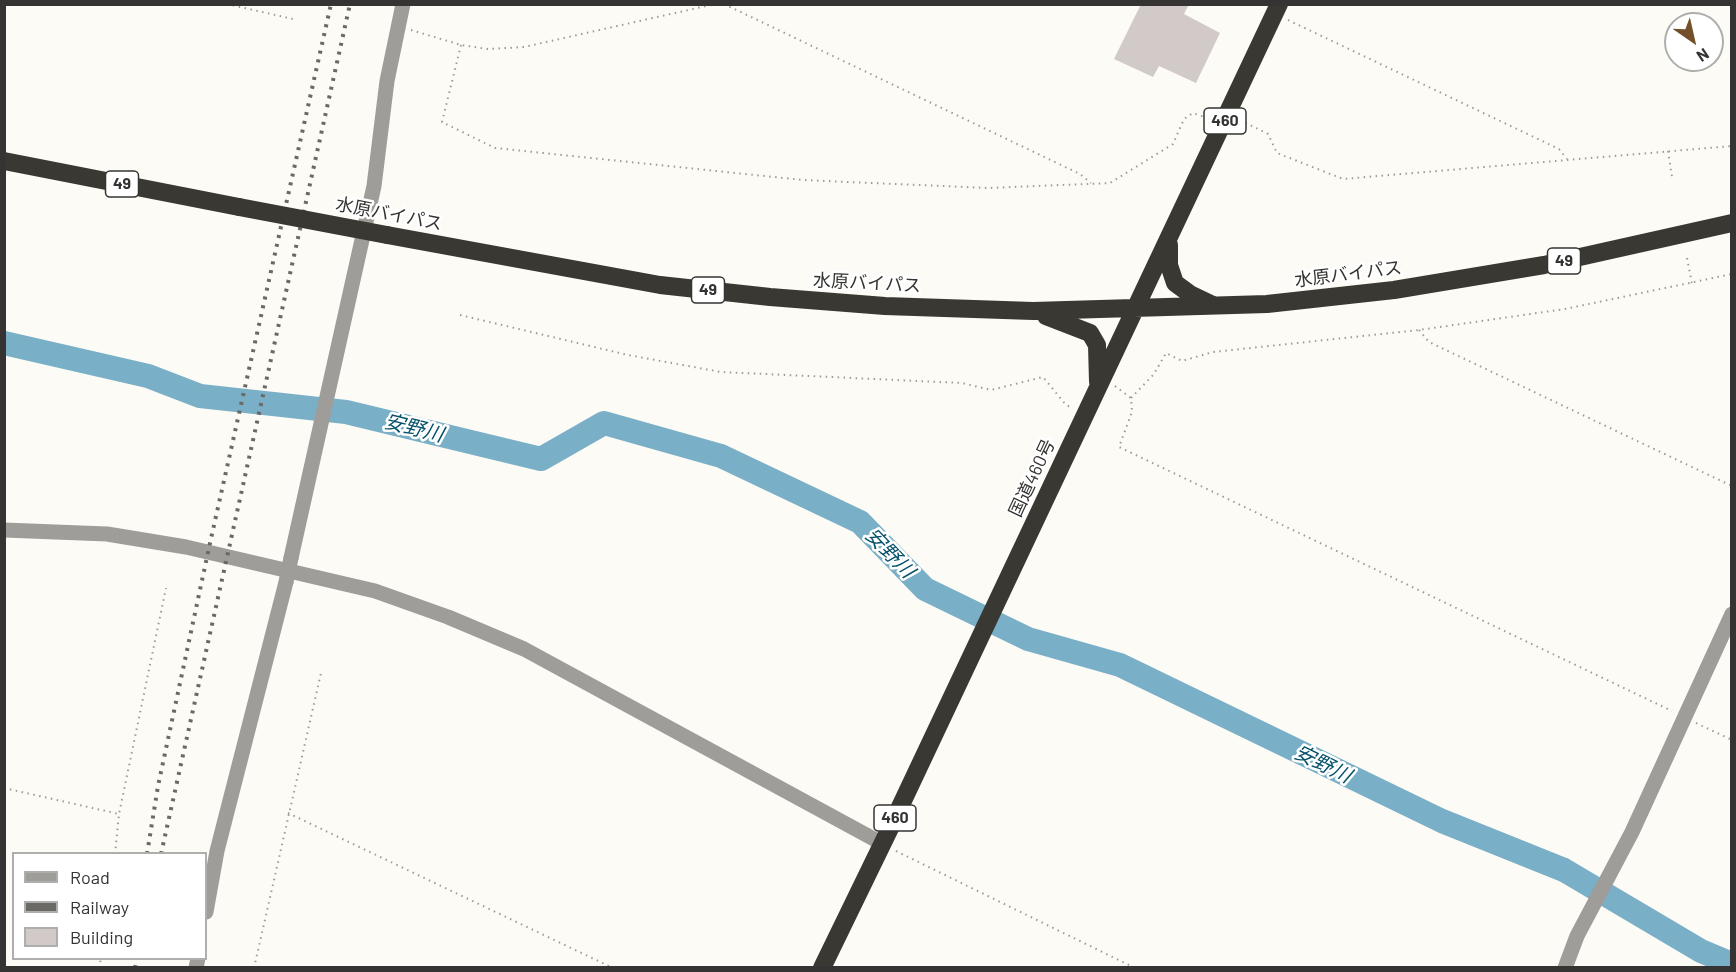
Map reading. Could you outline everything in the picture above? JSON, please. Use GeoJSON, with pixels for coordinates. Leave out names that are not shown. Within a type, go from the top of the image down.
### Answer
{"type":"FeatureCollection","features":[{"type":"Feature","properties":{"kind":"highway","name":"国道460号"},"geometry":{"type":"LineString","coordinates":[[822,968],[883,844],[1277,9]]}},
{"type":"Feature","properties":{"kind":"highway","name":"水原バイパス"},"geometry":{"type":"LineString","coordinates":[[4,161],[660,285],[862,304],[1033,311],[1135,310],[1267,304],[1394,290],[1544,265],[1731,223]]}},
{"type":"Feature","properties":{"kind":"highway"},"geometry":{"type":"LineString","coordinates":[[1170,237],[1169,265],[1174,283],[1190,294],[1217,306]]}},
{"type":"Feature","properties":{"kind":"highway"},"geometry":{"type":"LineString","coordinates":[[1033,311],[1090,333],[1097,345],[1100,383]]}},
{"type":"Feature","properties":{"kind":"street"},"geometry":{"type":"LineString","coordinates":[[207,907],[217,852],[286,582],[343,329],[374,186],[396,26],[403,4]]}},
{"type":"Feature","properties":{"kind":"street"},"geometry":{"type":"LineString","coordinates":[[4,530],[107,534],[186,547],[375,591],[448,617],[524,650],[883,844]]}},
{"type":"Feature","properties":{"kind":"street"},"geometry":{"type":"LineString","coordinates":[[1565,968],[1577,936],[1632,832],[1731,614]]}},
{"type":"Feature","properties":{"kind":"path"},"geometry":{"type":"LineString","coordinates":[[227,4],[293,19]]}},
{"type":"Feature","properties":{"kind":"path"},"geometry":{"type":"LineString","coordinates":[[396,26],[461,45],[488,49],[524,47],[715,4]]}},
{"type":"Feature","properties":{"kind":"path"},"geometry":{"type":"LineString","coordinates":[[724,4],[1080,174],[1091,183]]}},
{"type":"Feature","properties":{"kind":"path"},"geometry":{"type":"LineString","coordinates":[[1277,9],[1559,149],[1568,159]]}},
{"type":"Feature","properties":{"kind":"path"},"geometry":{"type":"LineString","coordinates":[[461,45],[442,122],[495,148],[803,180],[988,188],[1110,183],[1173,144],[1184,118],[1193,113],[1226,119],[1269,134],[1277,153],[1344,179],[1731,146]]}},
{"type":"Feature","properties":{"kind":"path"},"geometry":{"type":"LineString","coordinates":[[1668,151],[1672,177]]}},
{"type":"Feature","properties":{"kind":"path"},"geometry":{"type":"LineString","coordinates":[[1687,258],[1692,284]]}},
{"type":"Feature","properties":{"kind":"path"},"geometry":{"type":"LineString","coordinates":[[1131,398],[1154,374],[1166,353],[1182,361],[1213,352],[1419,330],[1565,309],[1731,274]]}},
{"type":"Feature","properties":{"kind":"path"},"geometry":{"type":"LineString","coordinates":[[460,315],[628,355],[721,372],[962,383],[991,390],[1043,377],[1066,405],[1085,413]]}},
{"type":"Feature","properties":{"kind":"path"},"geometry":{"type":"LineString","coordinates":[[1419,330],[1429,342],[1731,486]]}},
{"type":"Feature","properties":{"kind":"path"},"geometry":{"type":"LineString","coordinates":[[1100,383],[1124,390],[1131,398],[1132,411],[1119,447],[1731,740]]}},
{"type":"Feature","properties":{"kind":"path"},"geometry":{"type":"LineString","coordinates":[[115,852],[119,814],[166,588]]}},
{"type":"Feature","properties":{"kind":"path"},"geometry":{"type":"LineString","coordinates":[[254,968],[321,673]]}},
{"type":"Feature","properties":{"kind":"path"},"geometry":{"type":"LineString","coordinates":[[4,788],[119,814]]}},
{"type":"Feature","properties":{"kind":"path"},"geometry":{"type":"LineString","coordinates":[[288,813],[613,968]]}},
{"type":"Feature","properties":{"kind":"path"},"geometry":{"type":"LineString","coordinates":[[883,844],[1135,968]]}},
{"type":"Feature","properties":{"kind":"building"},"geometry":{"type":"Polygon","coordinates":[[[1141,4],[1189,4],[1184,14],[1220,33],[1196,83],[1159,66],[1153,77],[1114,59],[1141,4]]]}},
{"type":"Feature","properties":{"kind":"waterway","name":"安野川"},"geometry":{"type":"LineString","coordinates":[[4,343],[148,376],[200,396],[346,412],[541,459],[604,423],[721,456],[860,522],[925,589],[1028,639],[1120,665],[1442,821],[1564,870],[1701,951],[1732,964]]}},
{"type":"Feature","properties":{"kind":"railway"},"geometry":{"type":"LineString","coordinates":[[147,852],[158,786],[210,543],[331,4]]}},
{"type":"Feature","properties":{"kind":"railway"},"geometry":{"type":"LineString","coordinates":[[161,852],[350,4]]}},
{"type":"Feature","properties":{"kind":"railway"},"geometry":{"type":"LineString","coordinates":[[135,968],[137,960]]}}]}
